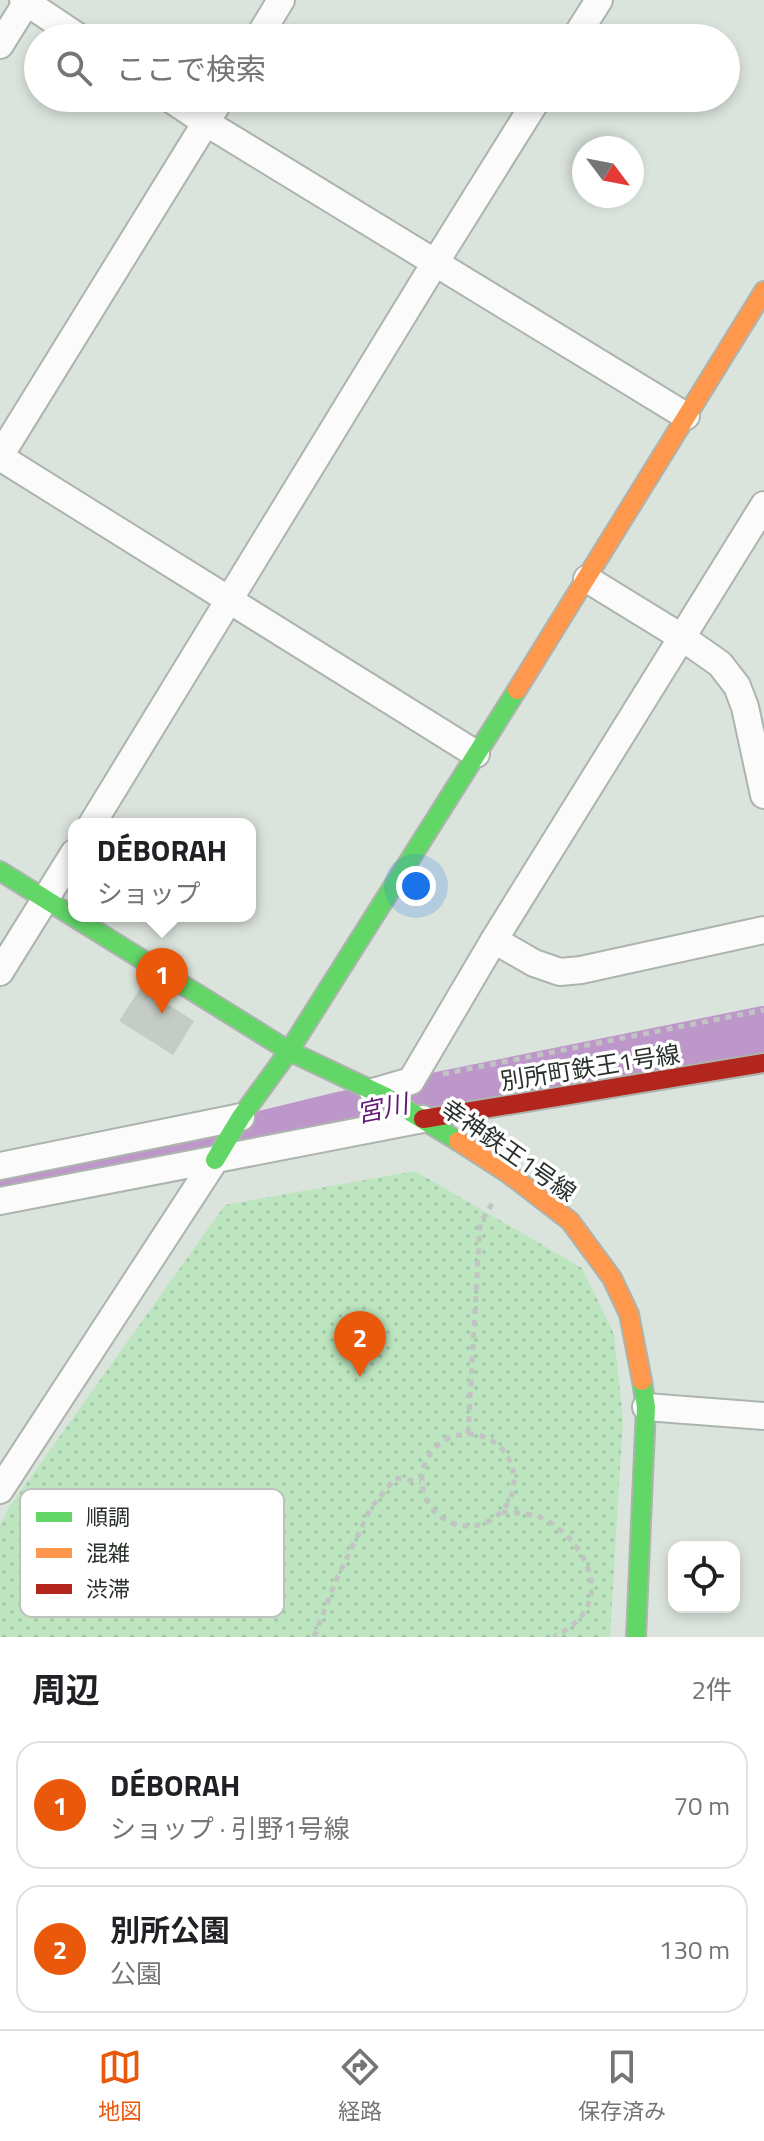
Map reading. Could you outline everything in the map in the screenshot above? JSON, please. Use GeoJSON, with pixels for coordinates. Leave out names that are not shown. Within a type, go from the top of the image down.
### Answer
{"type":"FeatureCollection","features":[{"type":"Feature","properties":{"kind":"street"},"geometry":{"type":"LineString","coordinates":[[266,24],[281,0]]}},
{"type":"Feature","properties":{"kind":"street"},"geometry":{"type":"LineString","coordinates":[[584,24],[599,0]]}},
{"type":"Feature","properties":{"kind":"street"},"geometry":{"type":"LineString","coordinates":[[0,45],[26,1],[60,24]]}},
{"type":"Feature","properties":{"kind":"street"},"geometry":{"type":"LineString","coordinates":[[190,112],[686,416]]}},
{"type":"Feature","properties":{"kind":"street"},"geometry":{"type":"LineString","coordinates":[[212,112],[0,456],[476,754]]}},
{"type":"Feature","properties":{"kind":"street"},"geometry":{"type":"LineString","coordinates":[[96,818],[529,112]]}},
{"type":"Feature","properties":{"kind":"street"},"geometry":{"type":"LineString","coordinates":[[0,1490],[240,1118],[289,1051],[587,579],[764,291]]}},
{"type":"Feature","properties":{"kind":"street"},"geometry":{"type":"LineString","coordinates":[[379,1095],[411,1081],[494,940],[764,505]]}},
{"type":"Feature","properties":{"kind":"street"},"geometry":{"type":"LineString","coordinates":[[587,579],[720,664],[737,686],[745,707],[764,795]]}},
{"type":"Feature","properties":{"kind":"street"},"geometry":{"type":"LineString","coordinates":[[0,972],[68,863]]}},
{"type":"Feature","properties":{"kind":"street","name":"幸神鉄王1号線"},"geometry":{"type":"LineString","coordinates":[[0,871],[68,914]]}},
{"type":"Feature","properties":{"kind":"street","name":"幸神鉄王1号線"},"geometry":{"type":"LineString","coordinates":[[81,922],[289,1051],[416,1115],[509,1174],[570,1221],[612,1278],[629,1314],[637,1349],[646,1407],[636,1637]]}},
{"type":"Feature","properties":{"kind":"street"},"geometry":{"type":"LineString","coordinates":[[494,940],[534,963],[560,972],[764,930]]}},
{"type":"Feature","properties":{"kind":"street","name":"別所町鉄王1号線"},"geometry":{"type":"LineString","coordinates":[[416,1115],[764,1063]]}},
{"type":"Feature","properties":{"kind":"street"},"geometry":{"type":"LineString","coordinates":[[0,1201],[216,1159],[416,1115]]}},
{"type":"Feature","properties":{"kind":"street"},"geometry":{"type":"LineString","coordinates":[[0,1166],[240,1118]]}},
{"type":"Feature","properties":{"kind":"street"},"geometry":{"type":"LineString","coordinates":[[646,1407],[764,1416]]}},
{"type":"Feature","properties":{"kind":"path"},"geometry":{"type":"LineString","coordinates":[[411,1081],[764,1010]]}},
{"type":"Feature","properties":{"kind":"path"},"geometry":{"type":"LineString","coordinates":[[468,1434],[480,1224],[509,1174]]}},
{"type":"Feature","properties":{"kind":"path"},"geometry":{"type":"LineString","coordinates":[[468,1434],[489,1438],[505,1452],[514,1472],[512,1493],[502,1512],[484,1524],[462,1527],[442,1519],[427,1503],[421,1482],[427,1458],[435,1449],[444,1440],[468,1434]]}},
{"type":"Feature","properties":{"kind":"path"},"geometry":{"type":"LineString","coordinates":[[314,1637],[337,1578],[371,1508],[395,1478],[421,1482]]}},
{"type":"Feature","properties":{"kind":"path"},"geometry":{"type":"LineString","coordinates":[[502,1512],[539,1517],[566,1534],[583,1556],[591,1582],[588,1607],[571,1628],[554,1637]]}},
{"type":"Feature","properties":{"kind":"green space"},"geometry":{"type":"Polygon","coordinates":[[[415,1171],[582,1268],[614,1334],[623,1419],[610,1637],[0,1637],[0,1525],[20,1492],[20,1617],[284,1617],[284,1489],[22,1489],[225,1205],[415,1171]]]}},
{"type":"Feature","properties":{"kind":"building"},"geometry":{"type":"Polygon","coordinates":[[[141,987],[194,1021],[173,1055],[119,1021],[141,987]]]}},
{"type":"Feature","properties":{"kind":"waterway","name":"宮川"},"geometry":{"type":"LineString","coordinates":[[0,1187],[764,1029]]}},
{"type":"Feature","properties":{"kind":"traffic: fast"},"geometry":{"type":"LineString","coordinates":[[215,1160],[241,1117],[289,1051],[517,690]]}},
{"type":"Feature","properties":{"kind":"traffic: fast"},"geometry":{"type":"LineString","coordinates":[[0,871],[68,913]]}},
{"type":"Feature","properties":{"kind":"traffic: fast"},"geometry":{"type":"LineString","coordinates":[[82,922],[289,1051],[386,1097],[458,1141]]}},
{"type":"Feature","properties":{"kind":"traffic: fast"},"geometry":{"type":"LineString","coordinates":[[636,1637],[646,1407],[642,1381]]}},
{"type":"Feature","properties":{"kind":"traffic: slow"},"geometry":{"type":"LineString","coordinates":[[517,690],[764,291]]}},
{"type":"Feature","properties":{"kind":"traffic: slow"},"geometry":{"type":"LineString","coordinates":[[458,1141],[509,1174],[570,1221],[612,1278],[629,1314],[642,1381]]}},
{"type":"Feature","properties":{"kind":"traffic: jam"},"geometry":{"type":"LineString","coordinates":[[423,1119],[764,1063]]}},
{"type":"Feature","properties":{"kind":"place","name":"DÉBORAH"},"geometry":{"type":"Point","coordinates":[162,1014]}},
{"type":"Feature","properties":{"kind":"place","name":"別所公園"},"geometry":{"type":"Point","coordinates":[360,1377]}}]}
